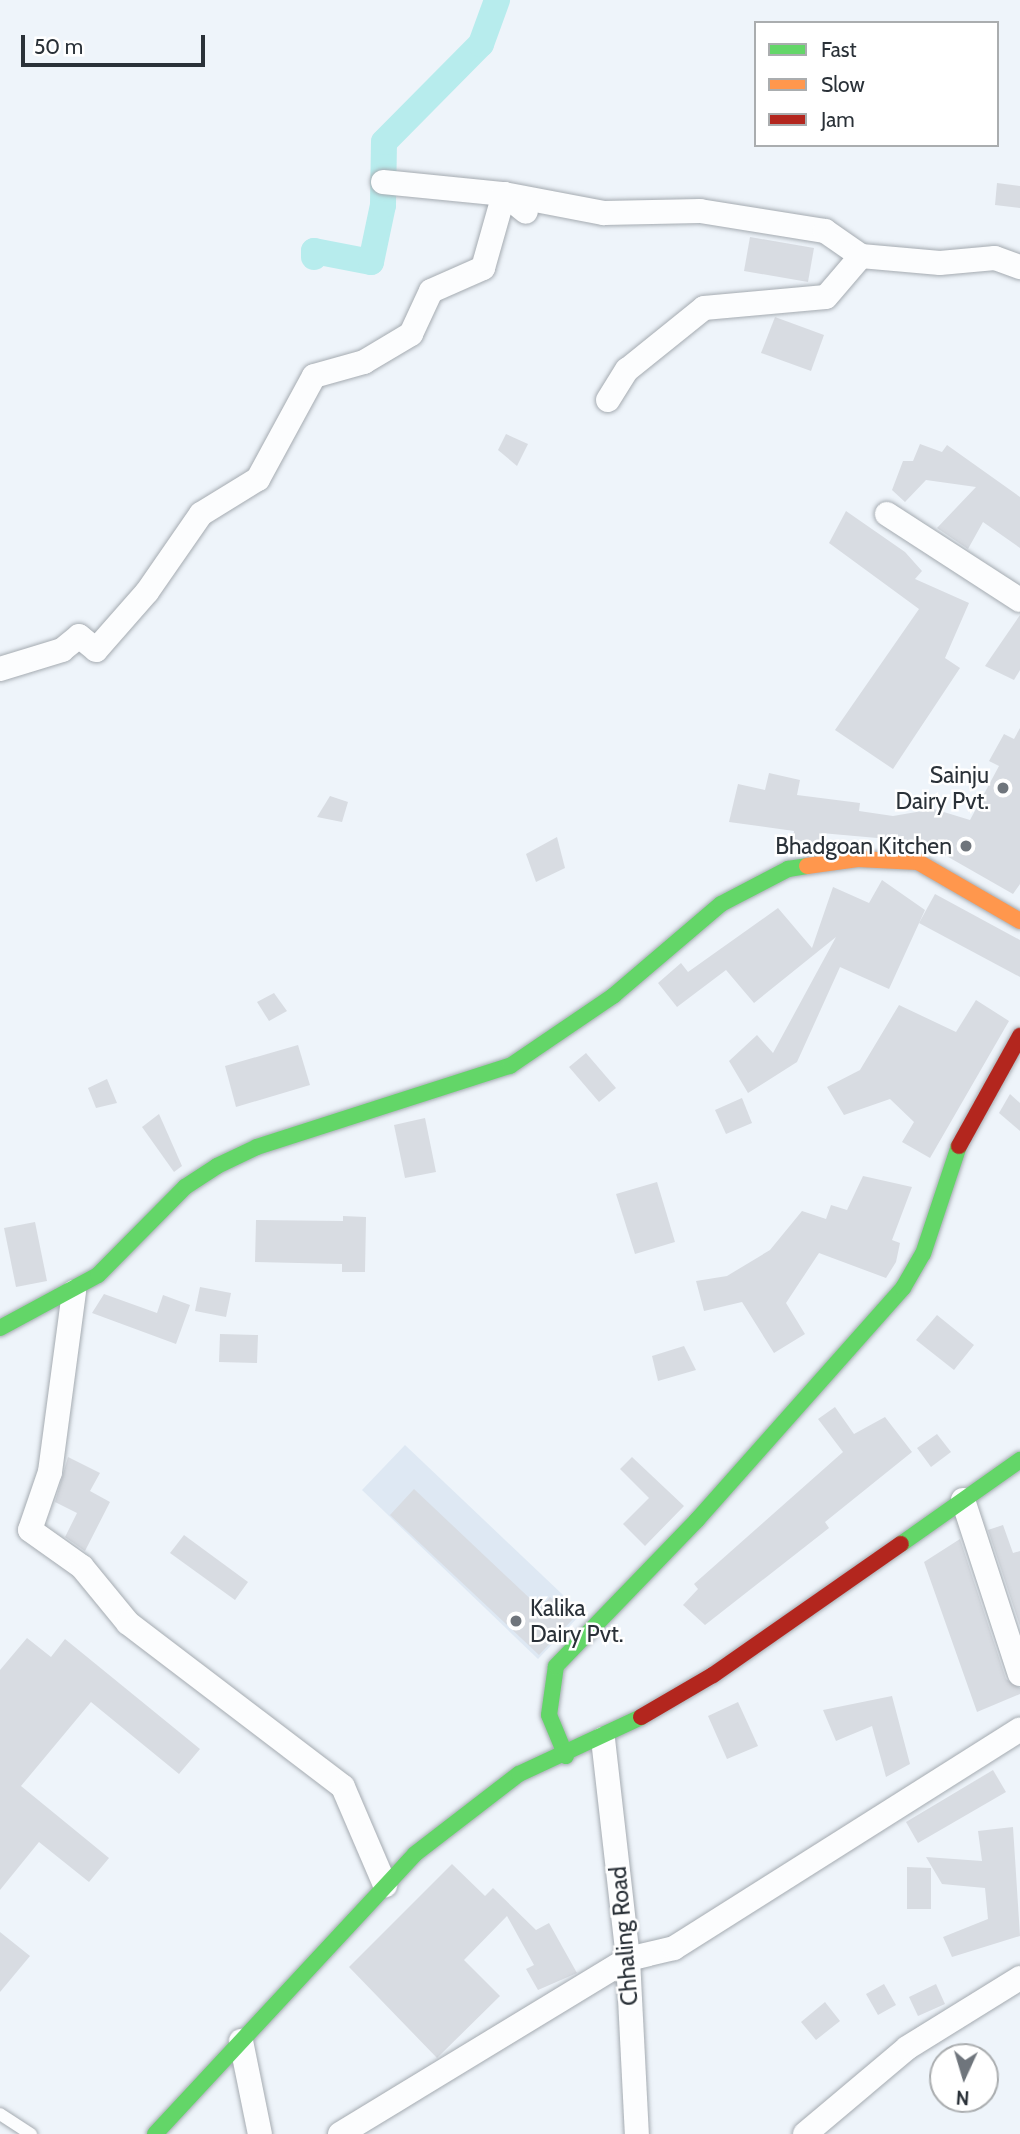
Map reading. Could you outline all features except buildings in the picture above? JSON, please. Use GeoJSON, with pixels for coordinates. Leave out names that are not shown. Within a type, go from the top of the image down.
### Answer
{"type":"FeatureCollection","features":[{"type":"Feature","properties":{"kind":"main road"},"geometry":{"type":"LineString","coordinates":[[0,1328],[74,1292],[131,1248],[185,1186],[217,1166],[257,1147],[510,1066],[613,996],[721,904],[788,869],[870,859],[918,862],[1020,921]]}},
{"type":"Feature","properties":{"kind":"main road"},"geometry":{"type":"LineString","coordinates":[[566,1756],[549,1715],[556,1666],[697,1520],[903,1288],[923,1254],[949,1163],[1020,1036]]}},
{"type":"Feature","properties":{"kind":"main road"},"geometry":{"type":"LineString","coordinates":[[155,2134],[385,1885],[479,1801],[519,1774],[603,1739],[713,1675],[1020,1460]]}},
{"type":"Feature","properties":{"kind":"street"},"geometry":{"type":"LineString","coordinates":[[383,181],[504,194],[604,213],[700,211],[824,232],[861,256],[940,263],[995,258],[1020,267]]}},
{"type":"Feature","properties":{"kind":"street"},"geometry":{"type":"LineString","coordinates":[[504,194],[526,212]]}},
{"type":"Feature","properties":{"kind":"street"},"geometry":{"type":"LineString","coordinates":[[0,669],[62,650],[79,636],[96,650],[147,592],[201,514],[258,479],[314,376],[364,362],[411,334],[431,291],[483,268],[504,194]]}},
{"type":"Feature","properties":{"kind":"street"},"geometry":{"type":"LineString","coordinates":[[608,400],[626,370],[704,308],[826,298],[861,256]]}},
{"type":"Feature","properties":{"kind":"street"},"geometry":{"type":"LineString","coordinates":[[887,514],[1020,600]]}},
{"type":"Feature","properties":{"kind":"street"},"geometry":{"type":"LineString","coordinates":[[74,1292],[50,1472],[30,1530],[82,1567],[128,1623],[343,1787],[385,1885]]}},
{"type":"Feature","properties":{"kind":"street"},"geometry":{"type":"LineString","coordinates":[[963,1500],[1020,1674]]}},
{"type":"Feature","properties":{"kind":"street"},"geometry":{"type":"LineString","coordinates":[[340,2134],[628,1959],[674,1948],[1020,1729]]}},
{"type":"Feature","properties":{"kind":"street","name":"Chhaling Road"},"geometry":{"type":"LineString","coordinates":[[603,1739],[628,1959],[637,2134]]}},
{"type":"Feature","properties":{"kind":"street"},"geometry":{"type":"LineString","coordinates":[[805,2134],[907,2048],[1020,1978]]}},
{"type":"Feature","properties":{"kind":"street"},"geometry":{"type":"LineString","coordinates":[[241,2041],[260,2134]]}},
{"type":"Feature","properties":{"kind":"lane"},"geometry":{"type":"LineString","coordinates":[[0,2114],[31,2134]]}},
{"type":"Feature","properties":{"kind":"shaded area","name":"Kalika Dairy Pvt."},"geometry":{"type":"Polygon","coordinates":[[[405,1445],[582,1613],[538,1659],[362,1490],[405,1445]]]}},
{"type":"Feature","properties":{"kind":"waterway"},"geometry":{"type":"LineString","coordinates":[[314,257],[314,251],[371,262],[383,205],[384,142],[481,44],[497,0]]}},
{"type":"Feature","properties":{"kind":"traffic: fast"},"geometry":{"type":"LineString","coordinates":[[0,1328],[98,1275],[185,1187],[217,1166],[257,1147],[510,1066],[613,996],[721,904],[788,869],[807,866]]}},
{"type":"Feature","properties":{"kind":"traffic: fast"},"geometry":{"type":"LineString","coordinates":[[566,1756],[549,1715],[556,1666],[697,1520],[903,1288],[923,1254],[959,1146]]}},
{"type":"Feature","properties":{"kind":"traffic: fast"},"geometry":{"type":"LineString","coordinates":[[901,1544],[1020,1460]]}},
{"type":"Feature","properties":{"kind":"traffic: fast"},"geometry":{"type":"LineString","coordinates":[[155,2134],[415,1854],[519,1774],[641,1717]]}},
{"type":"Feature","properties":{"kind":"traffic: slow"},"geometry":{"type":"LineString","coordinates":[[807,866],[858,859],[918,862],[1020,921]]}},
{"type":"Feature","properties":{"kind":"traffic: jam"},"geometry":{"type":"LineString","coordinates":[[959,1146],[1020,1036]]}},
{"type":"Feature","properties":{"kind":"traffic: jam"},"geometry":{"type":"LineString","coordinates":[[641,1717],[713,1675],[901,1544]]}},
{"type":"Feature","properties":{"kind":"place","name":"Sainju Dairy Pvt."},"geometry":{"type":"Point","coordinates":[1003,788]}},
{"type":"Feature","properties":{"kind":"place","name":"Bhadgoan Kitchen"},"geometry":{"type":"Point","coordinates":[966,846]}},
{"type":"Feature","properties":{"kind":"place","name":"Kalika Dairy Pvt."},"geometry":{"type":"Point","coordinates":[516,1621]}}]}
